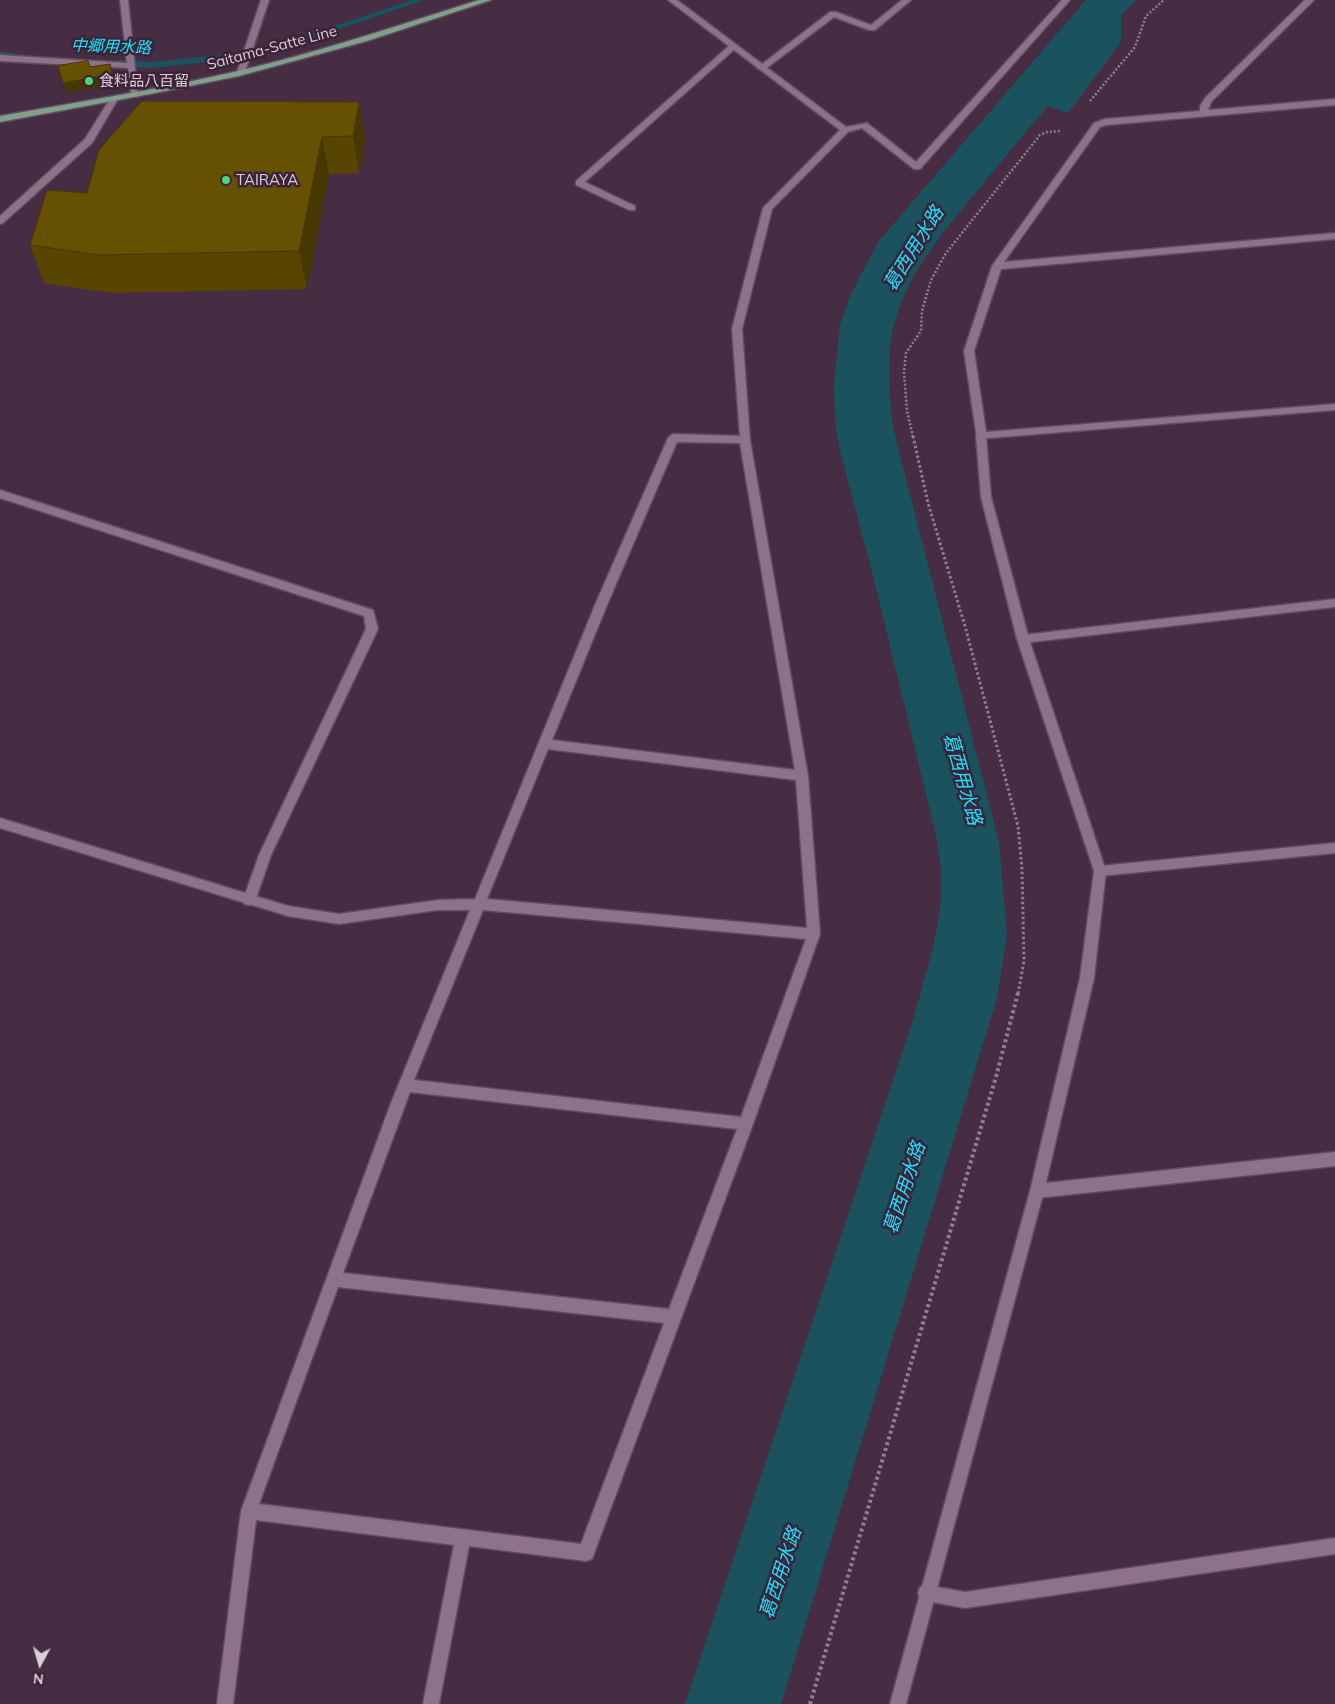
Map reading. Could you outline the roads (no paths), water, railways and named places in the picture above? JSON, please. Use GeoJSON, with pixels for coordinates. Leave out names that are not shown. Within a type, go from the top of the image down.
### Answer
{"type":"FeatureCollection","features":[{"type":"Feature","properties":{"kind":"main road","name":"Saitama-Satte Line"},"geometry":{"type":"LineString","coordinates":[[0,119],[135,95],[241,72],[389,31],[487,0]]}},
{"type":"Feature","properties":{"kind":"street"},"geometry":{"type":"LineString","coordinates":[[124,0],[135,95]]}},
{"type":"Feature","properties":{"kind":"street"},"geometry":{"type":"LineString","coordinates":[[241,72],[265,0]]}},
{"type":"Feature","properties":{"kind":"street"},"geometry":{"type":"LineString","coordinates":[[672,0],[845,130]]}},
{"type":"Feature","properties":{"kind":"street"},"geometry":{"type":"LineString","coordinates":[[761,68],[833,14],[872,28],[907,0]]}},
{"type":"Feature","properties":{"kind":"street"},"geometry":{"type":"LineString","coordinates":[[249,1511],[586,1553],[746,1124],[814,934],[802,776],[745,440],[737,330],[768,208],[845,130],[864,125],[917,167],[1066,0]]}},
{"type":"Feature","properties":{"kind":"street"},"geometry":{"type":"LineString","coordinates":[[1204,113],[1204,106],[1208,100],[1310,0]]}},
{"type":"Feature","properties":{"kind":"street"},"geometry":{"type":"LineString","coordinates":[[632,208],[578,183],[733,47]]}},
{"type":"Feature","properties":{"kind":"street"},"geometry":{"type":"LineString","coordinates":[[0,58],[131,66]]}},
{"type":"Feature","properties":{"kind":"street"},"geometry":{"type":"LineString","coordinates":[[0,221],[89,141],[114,99]]}},
{"type":"Feature","properties":{"kind":"street"},"geometry":{"type":"LineString","coordinates":[[898,1704],[926,1593],[1038,1190],[1087,978],[1100,871],[1023,639],[986,497],[981,436],[969,351],[997,266],[1096,125],[1105,122],[1335,102]]}},
{"type":"Feature","properties":{"kind":"street"},"geometry":{"type":"LineString","coordinates":[[997,266],[1335,236]]}},
{"type":"Feature","properties":{"kind":"street"},"geometry":{"type":"LineString","coordinates":[[981,436],[1335,407]]}},
{"type":"Feature","properties":{"kind":"street"},"geometry":{"type":"LineString","coordinates":[[225,1704],[249,1511],[406,1085],[601,605],[673,438],[745,440]]}},
{"type":"Feature","properties":{"kind":"street"},"geometry":{"type":"LineString","coordinates":[[0,494],[369,613],[372,629],[264,855],[249,900]]}},
{"type":"Feature","properties":{"kind":"street"},"geometry":{"type":"LineString","coordinates":[[1023,639],[1335,603]]}},
{"type":"Feature","properties":{"kind":"street"},"geometry":{"type":"LineString","coordinates":[[545,744],[802,776]]}},
{"type":"Feature","properties":{"kind":"street"},"geometry":{"type":"LineString","coordinates":[[0,824],[288,911],[338,919],[438,905],[481,904],[814,934]]}},
{"type":"Feature","properties":{"kind":"street"},"geometry":{"type":"LineString","coordinates":[[1100,871],[1335,848]]}},
{"type":"Feature","properties":{"kind":"street"},"geometry":{"type":"LineString","coordinates":[[406,1085],[746,1124]]}},
{"type":"Feature","properties":{"kind":"street"},"geometry":{"type":"LineString","coordinates":[[1038,1190],[1335,1159]]}},
{"type":"Feature","properties":{"kind":"street"},"geometry":{"type":"LineString","coordinates":[[334,1279],[673,1317]]}},
{"type":"Feature","properties":{"kind":"street"},"geometry":{"type":"LineString","coordinates":[[431,1704],[463,1538]]}},
{"type":"Feature","properties":{"kind":"street"},"geometry":{"type":"LineString","coordinates":[[926,1593],[965,1600],[1335,1546]]}},
{"type":"Feature","properties":{"kind":"water","name":"葛西用水路"},"geometry":{"type":"Polygon","coordinates":[[[1086,0],[1137,0],[1121,15],[1121,42],[1068,113],[1048,106],[934,245],[910,283],[901,304],[894,325],[890,348],[891,411],[894,432],[999,842],[1007,935],[997,998],[781,1704],[685,1704],[914,1017],[934,944],[940,907],[941,870],[935,831],[873,576],[840,451],[835,420],[834,385],[840,325],[850,296],[878,242],[1086,0]]]}},
{"type":"Feature","properties":{"kind":"waterway","name":"中郷用水路"},"geometry":{"type":"LineString","coordinates":[[276,47],[420,0]]}},
{"type":"Feature","properties":{"kind":"waterway","name":"中郷用水路"},"geometry":{"type":"LineString","coordinates":[[0,54],[26,58]]}},
{"type":"Feature","properties":{"kind":"waterway","name":"中郷用水路"},"geometry":{"type":"LineString","coordinates":[[119,63],[152,65],[221,58]]}},
{"type":"Feature","properties":{"kind":"place","name":"食料品八百留"},"geometry":{"type":"Point","coordinates":[89,81]}},
{"type":"Feature","properties":{"kind":"place","name":"TAIRAYA"},"geometry":{"type":"Point","coordinates":[226,180]}}]}
